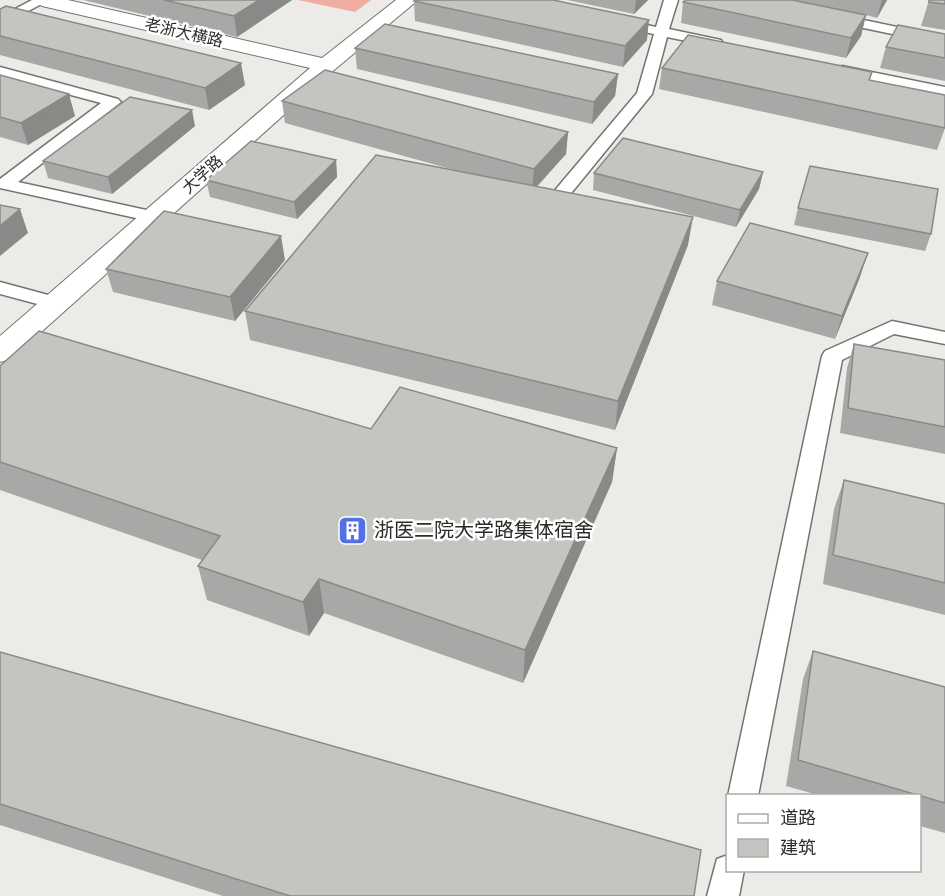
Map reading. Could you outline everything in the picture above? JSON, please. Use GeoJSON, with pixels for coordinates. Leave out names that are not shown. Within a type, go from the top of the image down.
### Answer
{"type":"FeatureCollection","features":[{"type":"Feature","properties":{"kind":"street","name":"老浙大横路"},"geometry":{"type":"LineString","coordinates":[[42,0],[326,65]]}},
{"type":"Feature","properties":{"kind":"street","name":"大学路"},"geometry":{"type":"LineString","coordinates":[[0,352],[326,65],[408,0]]}},
{"type":"Feature","properties":{"kind":"lane"},"geometry":{"type":"LineString","coordinates":[[0,22],[42,0]]}},
{"type":"Feature","properties":{"kind":"lane"},"geometry":{"type":"LineString","coordinates":[[562,193],[644,94],[671,0]]}},
{"type":"Feature","properties":{"kind":"lane"},"geometry":{"type":"LineString","coordinates":[[817,14],[945,41]]}},
{"type":"Feature","properties":{"kind":"lane"},"geometry":{"type":"LineString","coordinates":[[607,20],[730,46]]}},
{"type":"Feature","properties":{"kind":"lane"},"geometry":{"type":"LineString","coordinates":[[832,68],[945,92]]}},
{"type":"Feature","properties":{"kind":"lane"},"geometry":{"type":"LineString","coordinates":[[0,71],[113,102],[4,184],[154,217]]}},
{"type":"Feature","properties":{"kind":"lane"},"geometry":{"type":"LineString","coordinates":[[0,288],[56,303]]}},
{"type":"Feature","properties":{"kind":"lane"},"geometry":{"type":"LineString","coordinates":[[743,794],[832,356],[892,327],[945,338]]}},
{"type":"Feature","properties":{"kind":"lane"},"geometry":{"type":"LineString","coordinates":[[723,896],[728,872]]}},
{"type":"Feature","properties":{"kind":"shaded area"},"geometry":{"type":"Polygon","coordinates":[[[298,0],[371,0],[355,12],[298,0]]]}},
{"type":"Feature","properties":{"kind":"building"},"geometry":{"type":"Polygon","coordinates":[[[164,0],[259,0],[234,16],[164,0]]]}},
{"type":"Feature","properties":{"kind":"building"},"geometry":{"type":"Polygon","coordinates":[[[553,0],[649,20],[625,46],[414,1],[553,0]]]}},
{"type":"Feature","properties":{"kind":"building"},"geometry":{"type":"Polygon","coordinates":[[[686,0],[792,0],[866,15],[851,38],[683,2],[686,0]]]}},
{"type":"Feature","properties":{"kind":"building"},"geometry":{"type":"Polygon","coordinates":[[[929,0],[945,0],[945,4],[929,2],[929,0]]]}},
{"type":"Feature","properties":{"kind":"building"},"geometry":{"type":"Polygon","coordinates":[[[6,6],[241,63],[205,88],[0,36],[0,9],[6,6]]]}},
{"type":"Feature","properties":{"kind":"building"},"geometry":{"type":"Polygon","coordinates":[[[385,24],[618,74],[594,102],[355,48],[385,24]]]}},
{"type":"Feature","properties":{"kind":"building"},"geometry":{"type":"Polygon","coordinates":[[[898,25],[945,34],[945,58],[886,47],[898,25]]]}},
{"type":"Feature","properties":{"kind":"building"},"geometry":{"type":"Polygon","coordinates":[[[688,35],[872,72],[869,80],[945,95],[945,128],[662,68],[688,35]]]}},
{"type":"Feature","properties":{"kind":"building"},"geometry":{"type":"Polygon","coordinates":[[[325,70],[568,132],[534,169],[282,101],[325,70]]]}},
{"type":"Feature","properties":{"kind":"building"},"geometry":{"type":"Polygon","coordinates":[[[0,75],[69,94],[21,123],[0,117],[0,75]]]}},
{"type":"Feature","properties":{"kind":"building"},"geometry":{"type":"Polygon","coordinates":[[[130,97],[192,110],[108,177],[43,161],[130,97]]]}},
{"type":"Feature","properties":{"kind":"building"},"geometry":{"type":"Polygon","coordinates":[[[623,138],[763,172],[740,210],[594,173],[623,138]]]}},
{"type":"Feature","properties":{"kind":"building"},"geometry":{"type":"Polygon","coordinates":[[[251,141],[336,160],[294,202],[206,180],[251,141]]]}},
{"type":"Feature","properties":{"kind":"building"},"geometry":{"type":"Polygon","coordinates":[[[376,155],[693,217],[618,401],[245,311],[376,155]]]}},
{"type":"Feature","properties":{"kind":"building"},"geometry":{"type":"Polygon","coordinates":[[[810,166],[938,189],[931,234],[798,208],[810,166]]]}},
{"type":"Feature","properties":{"kind":"building"},"geometry":{"type":"Polygon","coordinates":[[[0,205],[20,209],[0,226],[0,205]]]}},
{"type":"Feature","properties":{"kind":"building"},"geometry":{"type":"Polygon","coordinates":[[[164,211],[281,236],[230,297],[106,269],[164,211]]]}},
{"type":"Feature","properties":{"kind":"building"},"geometry":{"type":"Polygon","coordinates":[[[750,223],[868,253],[842,316],[717,281],[750,223]]]}},
{"type":"Feature","properties":{"kind":"building","name":"浙医二院大学路集体宿舍"},"geometry":{"type":"Polygon","coordinates":[[[39,331],[371,429],[400,387],[617,448],[525,650],[319,579],[303,602],[198,566],[220,536],[0,462],[0,366],[39,331]]]}},
{"type":"Feature","properties":{"kind":"building"},"geometry":{"type":"Polygon","coordinates":[[[854,344],[945,360],[945,427],[848,408],[854,344]]]}},
{"type":"Feature","properties":{"kind":"building"},"geometry":{"type":"Polygon","coordinates":[[[844,480],[945,504],[945,583],[833,555],[844,480]]]}},
{"type":"Feature","properties":{"kind":"building"},"geometry":{"type":"Polygon","coordinates":[[[813,651],[945,687],[945,803],[921,796],[921,794],[914,794],[798,760],[813,651]]]}},
{"type":"Feature","properties":{"kind":"building"},"geometry":{"type":"Polygon","coordinates":[[[0,652],[701,850],[694,896],[290,896],[0,804],[0,652]]]}},
{"type":"Feature","properties":{"kind":"place","name":"浙医二院大学路集体宿舍"},"geometry":{"type":"Point","coordinates":[353,530]}}]}
